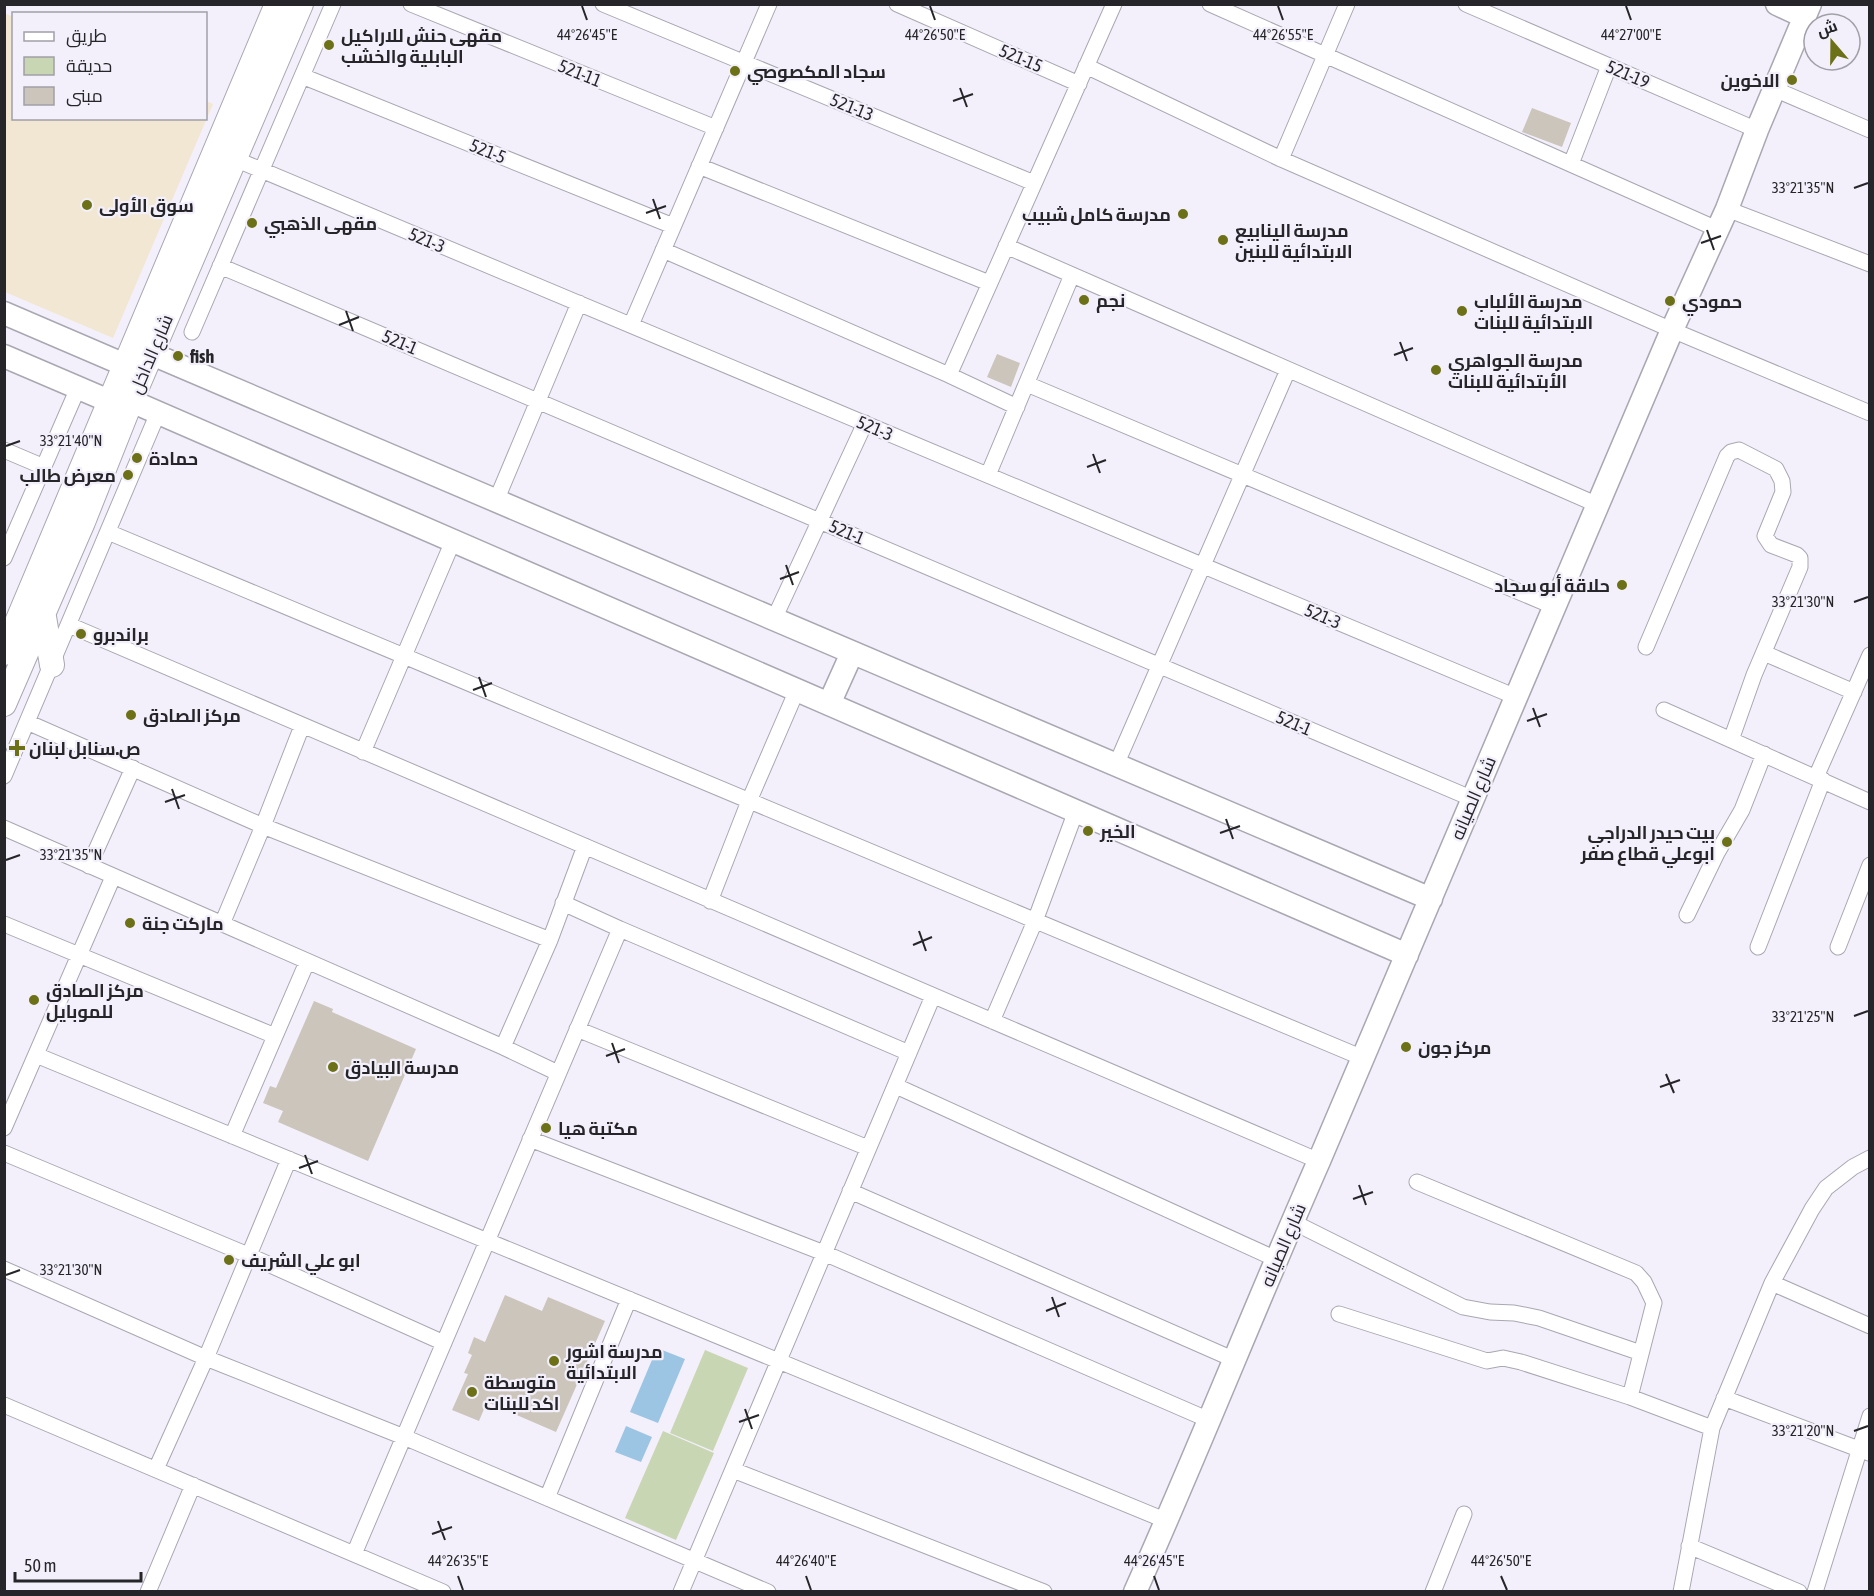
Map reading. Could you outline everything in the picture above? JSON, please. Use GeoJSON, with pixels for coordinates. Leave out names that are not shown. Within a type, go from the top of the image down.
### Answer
{"type":"FeatureCollection","features":[{"type":"Feature","properties":{"kind":"main road","name":"شارع الداخل"},"geometry":{"type":"LineString","coordinates":[[4,704],[83,522],[120,401],[125,364],[277,4]]}},
{"type":"Feature","properties":{"kind":"main road","name":"شارع الداخل"},"geometry":{"type":"LineString","coordinates":[[4,653],[10,620],[120,401],[152,354],[301,4]]}},
{"type":"Feature","properties":{"kind":"main road"},"geometry":{"type":"LineString","coordinates":[[43,611],[52,665]]}},
{"type":"Feature","properties":{"kind":"street"},"geometry":{"type":"LineString","coordinates":[[192,332],[333,4]]}},
{"type":"Feature","properties":{"kind":"street","name":"521-11"},"geometry":{"type":"LineString","coordinates":[[411,4],[716,128]]}},
{"type":"Feature","properties":{"kind":"street","name":"521-13"},"geometry":{"type":"LineString","coordinates":[[603,4],[1034,183]]}},
{"type":"Feature","properties":{"kind":"street"},"geometry":{"type":"LineString","coordinates":[[630,325],[769,4]]}},
{"type":"Feature","properties":{"kind":"street","name":"521-15"},"geometry":{"type":"LineString","coordinates":[[897,4],[1079,84]]}},
{"type":"Feature","properties":{"kind":"street"},"geometry":{"type":"LineString","coordinates":[[948,375],[1114,4]]}},
{"type":"Feature","properties":{"kind":"street"},"geometry":{"type":"LineString","coordinates":[[1210,4],[1571,164],[1722,219],[1869,264]]}},
{"type":"Feature","properties":{"kind":"street"},"geometry":{"type":"LineString","coordinates":[[1281,159],[1347,4]]}},
{"type":"Feature","properties":{"kind":"street","name":"521-19"},"geometry":{"type":"LineString","coordinates":[[1466,4],[1757,130]]}},
{"type":"Feature","properties":{"kind":"street"},"geometry":{"type":"LineString","coordinates":[[1777,4],[1808,11]]}},
{"type":"Feature","properties":{"kind":"street","name":"شارع الصيانه"},"geometry":{"type":"LineString","coordinates":[[1135,1592],[1672,330],[1722,219],[1808,11]]}},
{"type":"Feature","properties":{"kind":"street"},"geometry":{"type":"LineString","coordinates":[[1086,66],[1281,159],[1672,330],[1869,413]]}},
{"type":"Feature","properties":{"kind":"street"},"geometry":{"type":"LineString","coordinates":[[1571,164],[1610,66]]}},
{"type":"Feature","properties":{"kind":"street","name":"521-5"},"geometry":{"type":"LineString","coordinates":[[302,76],[674,226]]}},
{"type":"Feature","properties":{"kind":"street"},"geometry":{"type":"LineString","coordinates":[[1774,89],[1869,130]]}},
{"type":"Feature","properties":{"kind":"street","name":"521-3"},"geometry":{"type":"LineString","coordinates":[[235,159],[1516,697]]}},
{"type":"Feature","properties":{"kind":"street"},"geometry":{"type":"LineString","coordinates":[[699,166],[989,284]]}},
{"type":"Feature","properties":{"kind":"street"},"geometry":{"type":"LineString","coordinates":[[1006,246],[1598,505]]}},
{"type":"Feature","properties":{"kind":"street"},"geometry":{"type":"LineString","coordinates":[[663,250],[1017,407]]}},
{"type":"Feature","properties":{"kind":"street","name":"521-1"},"geometry":{"type":"LineString","coordinates":[[220,266],[1473,799]]}},
{"type":"Feature","properties":{"kind":"street"},"geometry":{"type":"LineString","coordinates":[[988,475],[1072,275]]}},
{"type":"Feature","properties":{"kind":"street"},"geometry":{"type":"LineString","coordinates":[[496,501],[579,303]]}},
{"type":"Feature","properties":{"kind":"street"},"geometry":{"type":"LineString","coordinates":[[4,313],[125,364]]}},
{"type":"Feature","properties":{"kind":"street"},"geometry":{"type":"LineString","coordinates":[[152,354],[1431,899]]}},
{"type":"Feature","properties":{"kind":"street"},"geometry":{"type":"LineString","coordinates":[[4,357],[78,388],[158,413],[1407,955]]}},
{"type":"Feature","properties":{"kind":"street"},"geometry":{"type":"LineString","coordinates":[[1116,765],[1288,370]]}},
{"type":"Feature","properties":{"kind":"street"},"geometry":{"type":"LineString","coordinates":[[1027,384],[1555,607]]}},
{"type":"Feature","properties":{"kind":"street"},"geometry":{"type":"LineString","coordinates":[[4,558],[8,538],[44,467],[78,388]]}},
{"type":"Feature","properties":{"kind":"street"},"geometry":{"type":"LineString","coordinates":[[4,776],[158,413]]}},
{"type":"Feature","properties":{"kind":"street"},"geometry":{"type":"LineString","coordinates":[[774,620],[865,423]]}},
{"type":"Feature","properties":{"kind":"street"},"geometry":{"type":"LineString","coordinates":[[4,450],[44,467]]}},
{"type":"Feature","properties":{"kind":"street"},"geometry":{"type":"LineString","coordinates":[[1646,647],[1727,456],[1739,450],[1776,469],[1782,481],[1783,492],[1765,536],[1771,545],[1797,555],[1800,563],[1745,698],[1731,740]]}},
{"type":"Feature","properties":{"kind":"street"},"geometry":{"type":"LineString","coordinates":[[108,532],[1363,1058]]}},
{"type":"Feature","properties":{"kind":"street"},"geometry":{"type":"LineString","coordinates":[[363,752],[453,541]]}},
{"type":"Feature","properties":{"kind":"street"},"geometry":{"type":"LineString","coordinates":[[69,625],[1319,1161]]}},
{"type":"Feature","properties":{"kind":"street"},"geometry":{"type":"LineString","coordinates":[[829,704],[852,652]]}},
{"type":"Feature","properties":{"kind":"street"},"geometry":{"type":"LineString","coordinates":[[1764,653],[1854,692]]}},
{"type":"Feature","properties":{"kind":"street"},"geometry":{"type":"LineString","coordinates":[[1758,947],[1819,779],[1869,655]]}},
{"type":"Feature","properties":{"kind":"street"},"geometry":{"type":"LineString","coordinates":[[710,901],[748,801],[797,690]]}},
{"type":"Feature","properties":{"kind":"street"},"geometry":{"type":"LineString","coordinates":[[1664,710],[1869,802]]}},
{"type":"Feature","properties":{"kind":"street"},"geometry":{"type":"LineString","coordinates":[[27,722],[263,826],[550,940]]}},
{"type":"Feature","properties":{"kind":"street"},"geometry":{"type":"LineString","coordinates":[[222,924],[302,726]]}},
{"type":"Feature","properties":{"kind":"street"},"geometry":{"type":"LineString","coordinates":[[1687,915],[1717,853],[1742,810],[1764,754]]}},
{"type":"Feature","properties":{"kind":"street"},"geometry":{"type":"LineString","coordinates":[[89,866],[133,768]]}},
{"type":"Feature","properties":{"kind":"street"},"geometry":{"type":"LineString","coordinates":[[992,1021],[1035,921],[1076,811]]}},
{"type":"Feature","properties":{"kind":"street"},"geometry":{"type":"LineString","coordinates":[[4,828],[504,1047],[558,1073]]}},
{"type":"Feature","properties":{"kind":"street"},"geometry":{"type":"LineString","coordinates":[[504,1047],[550,940],[585,846]]}},
{"type":"Feature","properties":{"kind":"street"},"geometry":{"type":"LineString","coordinates":[[1838,947],[1869,865]]}},
{"type":"Feature","properties":{"kind":"street"},"geometry":{"type":"LineString","coordinates":[[4,1128],[113,877]]}},
{"type":"Feature","properties":{"kind":"street"},"geometry":{"type":"LineString","coordinates":[[563,903],[909,1053]]}},
{"type":"Feature","properties":{"kind":"street"},"geometry":{"type":"LineString","coordinates":[[4,924],[275,1036]]}},
{"type":"Feature","properties":{"kind":"street"},"geometry":{"type":"LineString","coordinates":[[354,1554],[620,929]]}},
{"type":"Feature","properties":{"kind":"street"},"geometry":{"type":"LineString","coordinates":[[232,1136],[307,962]]}},
{"type":"Feature","properties":{"kind":"street"},"geometry":{"type":"LineString","coordinates":[[681,1592],[933,996]]}},
{"type":"Feature","properties":{"kind":"street"},"geometry":{"type":"LineString","coordinates":[[577,1029],[868,1148]]}},
{"type":"Feature","properties":{"kind":"street"},"geometry":{"type":"LineString","coordinates":[[36,1055],[1167,1521]]}},
{"type":"Feature","properties":{"kind":"street"},"geometry":{"type":"LineString","coordinates":[[896,1086],[1276,1259]]}},
{"type":"Feature","properties":{"kind":"street"},"geometry":{"type":"LineString","coordinates":[[530,1139],[824,1253],[1209,1420]]}},
{"type":"Feature","properties":{"kind":"street"},"geometry":{"type":"LineString","coordinates":[[4,1153],[248,1255],[444,1343]]}},
{"type":"Feature","properties":{"kind":"street"},"geometry":{"type":"LineString","coordinates":[[1681,1592],[1712,1428],[1772,1283],[1826,1188],[1869,1158]]}},
{"type":"Feature","properties":{"kind":"street"},"geometry":{"type":"LineString","coordinates":[[156,1469],[206,1358],[289,1159]]}},
{"type":"Feature","properties":{"kind":"street"},"geometry":{"type":"LineString","coordinates":[[1417,1182],[1636,1273],[1644,1282],[1654,1303],[1630,1398]]}},
{"type":"Feature","properties":{"kind":"street"},"geometry":{"type":"LineString","coordinates":[[850,1191],[1235,1360]]}},
{"type":"Feature","properties":{"kind":"street"},"geometry":{"type":"LineString","coordinates":[[1293,1222],[1463,1307],[1539,1318],[1641,1353]]}},
{"type":"Feature","properties":{"kind":"street"},"geometry":{"type":"LineString","coordinates":[[4,1269],[206,1358],[404,1437],[768,1592]]}},
{"type":"Feature","properties":{"kind":"street"},"geometry":{"type":"LineString","coordinates":[[1772,1283],[1869,1326]]}},
{"type":"Feature","properties":{"kind":"street"},"geometry":{"type":"LineString","coordinates":[[547,1498],[629,1299]]}},
{"type":"Feature","properties":{"kind":"street"},"geometry":{"type":"LineString","coordinates":[[1339,1314],[1487,1361],[1511,1359],[1712,1428]]}},
{"type":"Feature","properties":{"kind":"street"},"geometry":{"type":"LineString","coordinates":[[1724,1398],[1865,1451]]}},
{"type":"Feature","properties":{"kind":"street"},"geometry":{"type":"LineString","coordinates":[[4,1405],[443,1592]]}},
{"type":"Feature","properties":{"kind":"street"},"geometry":{"type":"LineString","coordinates":[[1815,1592],[1865,1451],[1869,1416]]}},
{"type":"Feature","properties":{"kind":"street"},"geometry":{"type":"LineString","coordinates":[[733,1470],[1044,1592]]}},
{"type":"Feature","properties":{"kind":"street"},"geometry":{"type":"LineString","coordinates":[[148,1592],[193,1485]]}},
{"type":"Feature","properties":{"kind":"street"},"geometry":{"type":"LineString","coordinates":[[1433,1592],[1464,1514]]}},
{"type":"Feature","properties":{"kind":"street"},"geometry":{"type":"LineString","coordinates":[[1689,1546],[1799,1592]]}},
{"type":"Feature","properties":{"kind":"shaded area","name":"سوق الأولى"},"geometry":{"type":"Polygon","coordinates":[[[4,13],[12,17],[12,120],[206,120],[113,338],[5,292],[4,13]]]}},
{"type":"Feature","properties":{"kind":"shaded area","name":"سوق الأولى"},"geometry":{"type":"Polygon","coordinates":[[[207,101],[213,104],[207,118],[207,101]]]}},
{"type":"Feature","properties":{"kind":"green space"},"geometry":{"type":"Polygon","coordinates":[[[705,1350],[748,1368],[713,1451],[670,1433],[705,1350]]]}},
{"type":"Feature","properties":{"kind":"green space"},"geometry":{"type":"Polygon","coordinates":[[[663,1431],[714,1453],[676,1540],[625,1518],[663,1431]]]}},
{"type":"Feature","properties":{"kind":"water"},"geometry":{"type":"Polygon","coordinates":[[[657,1348],[685,1359],[658,1423],[630,1412],[657,1348]]]}},
{"type":"Feature","properties":{"kind":"water"},"geometry":{"type":"Polygon","coordinates":[[[626,1426],[652,1437],[641,1462],[615,1452],[626,1426]]]}},
{"type":"Feature","properties":{"kind":"building"},"geometry":{"type":"Polygon","coordinates":[[[1532,108],[1571,123],[1562,147],[1522,132],[1532,108]]]}},
{"type":"Feature","properties":{"kind":"building"},"geometry":{"type":"Polygon","coordinates":[[[997,354],[1020,363],[1011,387],[987,377],[997,354]]]}},
{"type":"Feature","properties":{"kind":"building","name":"مدرسة البيادق"},"geometry":{"type":"Polygon","coordinates":[[[314,1001],[333,1009],[332,1012],[416,1049],[368,1161],[278,1122],[283,1111],[263,1103],[270,1086],[276,1088],[314,1001]]]}},
{"type":"Feature","properties":{"kind":"building","name":"مدرسة اشور الابتدائية"},"geometry":{"type":"Polygon","coordinates":[[[505,1295],[542,1311],[548,1297],[605,1321],[556,1432],[487,1402],[479,1421],[452,1410],[468,1374],[464,1373],[472,1355],[468,1353],[474,1337],[485,1342],[505,1295]]]}},
{"type":"Feature","properties":{"kind":"place","name":"مقهى حنش للاراكيل البابلية والخشب"},"geometry":{"type":"Point","coordinates":[329,45]}},
{"type":"Feature","properties":{"kind":"place","name":"سجاد المكصوصي"},"geometry":{"type":"Point","coordinates":[735,71]}},
{"type":"Feature","properties":{"kind":"place","name":"الاخوين"},"geometry":{"type":"Point","coordinates":[1792,80]}},
{"type":"Feature","properties":{"kind":"place","name":"سوق الأولى"},"geometry":{"type":"Point","coordinates":[87,205]}},
{"type":"Feature","properties":{"kind":"place","name":"مدرسة كامل شبيب"},"geometry":{"type":"Point","coordinates":[1183,214]}},
{"type":"Feature","properties":{"kind":"place","name":"مقهى الذهبي"},"geometry":{"type":"Point","coordinates":[252,223]}},
{"type":"Feature","properties":{"kind":"place","name":"مدرسة الينابيع الابتدائية للبنين"},"geometry":{"type":"Point","coordinates":[1223,240]}},
{"type":"Feature","properties":{"kind":"place","name":"نجم"},"geometry":{"type":"Point","coordinates":[1084,300]}},
{"type":"Feature","properties":{"kind":"place","name":"حمودي"},"geometry":{"type":"Point","coordinates":[1670,301]}},
{"type":"Feature","properties":{"kind":"place","name":"مدرسة الألباب الابتدائية للبنات"},"geometry":{"type":"Point","coordinates":[1462,311]}},
{"type":"Feature","properties":{"kind":"place","name":"fish"},"geometry":{"type":"Point","coordinates":[178,356]}},
{"type":"Feature","properties":{"kind":"place","name":"مدرسة الجواهري الأبتدائية للبنات"},"geometry":{"type":"Point","coordinates":[1436,370]}},
{"type":"Feature","properties":{"kind":"place","name":"حمادة"},"geometry":{"type":"Point","coordinates":[137,458]}},
{"type":"Feature","properties":{"kind":"place","name":"معرض طالب"},"geometry":{"type":"Point","coordinates":[128,475]}},
{"type":"Feature","properties":{"kind":"place","name":"حلاقة أبو سجاد"},"geometry":{"type":"Point","coordinates":[1622,585]}},
{"type":"Feature","properties":{"kind":"place","name":"براندبرو"},"geometry":{"type":"Point","coordinates":[81,634]}},
{"type":"Feature","properties":{"kind":"place","name":"مركز الصادق"},"geometry":{"type":"Point","coordinates":[131,715]}},
{"type":"Feature","properties":{"kind":"place","name":"ص.سنابل لبنان"},"geometry":{"type":"Point","coordinates":[17,748]}},
{"type":"Feature","properties":{"kind":"place","name":"الخير"},"geometry":{"type":"Point","coordinates":[1088,831]}},
{"type":"Feature","properties":{"kind":"place","name":"بيت حيدر الدراجي ابوعلي قطاع صفر"},"geometry":{"type":"Point","coordinates":[1727,842]}},
{"type":"Feature","properties":{"kind":"place","name":"ماركت جنة"},"geometry":{"type":"Point","coordinates":[130,923]}},
{"type":"Feature","properties":{"kind":"place","name":"مركز الصادق للموبايل"},"geometry":{"type":"Point","coordinates":[34,1000]}},
{"type":"Feature","properties":{"kind":"place","name":"مركز جون"},"geometry":{"type":"Point","coordinates":[1406,1047]}},
{"type":"Feature","properties":{"kind":"place","name":"مدرسة البيادق"},"geometry":{"type":"Point","coordinates":[333,1067]}},
{"type":"Feature","properties":{"kind":"place","name":"مكتبة هيا"},"geometry":{"type":"Point","coordinates":[546,1128]}},
{"type":"Feature","properties":{"kind":"place","name":"ابو علي الشريف"},"geometry":{"type":"Point","coordinates":[229,1260]}},
{"type":"Feature","properties":{"kind":"place","name":"مدرسة اشور الابتدائية"},"geometry":{"type":"Point","coordinates":[554,1361]}},
{"type":"Feature","properties":{"kind":"place","name":"متوسطة اكد للبنات"},"geometry":{"type":"Point","coordinates":[472,1392]}}]}
